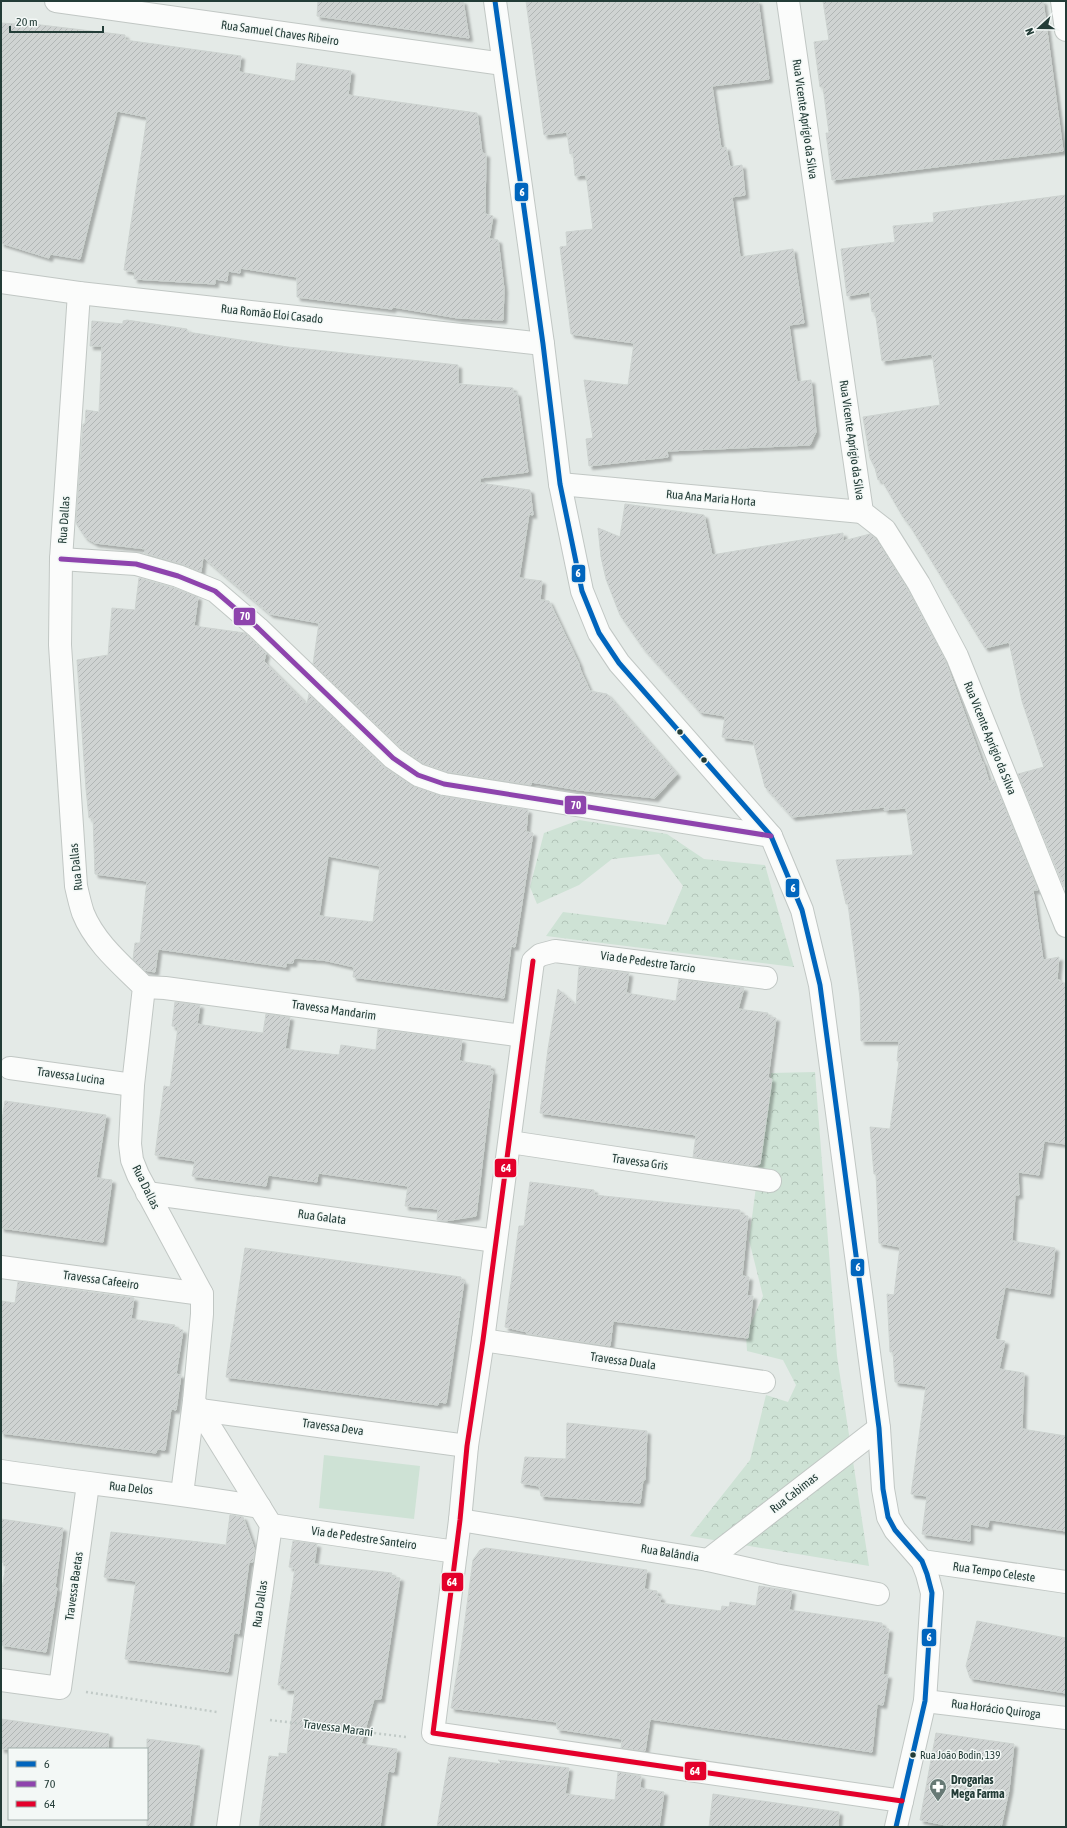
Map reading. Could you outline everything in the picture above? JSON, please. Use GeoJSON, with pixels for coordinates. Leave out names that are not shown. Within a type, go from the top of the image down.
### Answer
{"type":"FeatureCollection","features":[{"type":"Feature","properties":{"kind":"street","name":"Rua Samuel Chaves Ribeiro"},"geometry":{"type":"LineString","coordinates":[[56,1],[503,64]]}},
{"type":"Feature","properties":{"kind":"street"},"geometry":{"type":"LineString","coordinates":[[494,1],[543,344],[560,484],[582,591],[598,633],[619,663],[771,836],[802,910],[820,984],[879,1428],[883,1489],[888,1517],[895,1530],[922,1561],[932,1592],[925,1701],[896,1827]]}},
{"type":"Feature","properties":{"kind":"street","name":"Rua Vicente Aprígio da Silva"},"geometry":{"type":"LineString","coordinates":[[788,1],[862,512],[885,530],[919,584],[957,656],[1066,926]]}},
{"type":"Feature","properties":{"kind":"street"},"geometry":{"type":"LineString","coordinates":[[1062,1],[1066,30]]}},
{"type":"Feature","properties":{"kind":"street","name":"Rua Romão Eloi Casado"},"geometry":{"type":"LineString","coordinates":[[1,282],[79,293],[543,344]]}},
{"type":"Feature","properties":{"kind":"street","name":"Rua Dallas"},"geometry":{"type":"LineString","coordinates":[[79,293],[61,559],[60,645],[76,886],[83,914],[93,932],[108,951],[144,986],[133,1085],[130,1144],[132,1160],[147,1193],[202,1294],[197,1405],[182,1494]]}},
{"type":"Feature","properties":{"kind":"street","name":"Rua Ana Maria Horta"},"geometry":{"type":"LineString","coordinates":[[560,484],[862,512]]}},
{"type":"Feature","properties":{"kind":"street"},"geometry":{"type":"LineString","coordinates":[[61,559],[136,564],[178,576],[215,591],[258,628],[393,758],[418,774],[444,784],[771,836]]}},
{"type":"Feature","properties":{"kind":"street","name":"Via de Pedestre Tarcio"},"geometry":{"type":"LineString","coordinates":[[523,1036],[533,961],[540,955],[555,951],[766,978]]}},
{"type":"Feature","properties":{"kind":"street","name":"Travessa Mandarim"},"geometry":{"type":"LineString","coordinates":[[144,986],[523,1036]]}},
{"type":"Feature","properties":{"kind":"street"},"geometry":{"type":"LineString","coordinates":[[523,1036],[483,1340],[467,1446],[460,1520],[433,1733],[902,1801]]}},
{"type":"Feature","properties":{"kind":"street","name":"Travessa Lucina"},"geometry":{"type":"LineString","coordinates":[[10,1068],[133,1085]]}},
{"type":"Feature","properties":{"kind":"street","name":"Travessa Gris"},"geometry":{"type":"LineString","coordinates":[[510,1142],[770,1181]]}},
{"type":"Feature","properties":{"kind":"street","name":"Rua Galata"},"geometry":{"type":"LineString","coordinates":[[147,1193],[496,1241]]}},
{"type":"Feature","properties":{"kind":"street","name":"Travessa Cafeeiro"},"geometry":{"type":"LineString","coordinates":[[1,1267],[202,1294]]}},
{"type":"Feature","properties":{"kind":"street","name":"Travessa Duala"},"geometry":{"type":"LineString","coordinates":[[483,1340],[764,1382]]}},
{"type":"Feature","properties":{"kind":"street"},"geometry":{"type":"LineString","coordinates":[[197,1405],[235,1469],[266,1516]]}},
{"type":"Feature","properties":{"kind":"street","name":"Travessa Deva"},"geometry":{"type":"LineString","coordinates":[[197,1405],[467,1446]]}},
{"type":"Feature","properties":{"kind":"street","name":"Rua Cabimas"},"geometry":{"type":"LineString","coordinates":[[708,1560],[879,1428]]}},
{"type":"Feature","properties":{"kind":"street","name":"Rua Delos"},"geometry":{"type":"LineString","coordinates":[[1,1472],[88,1484],[182,1494],[266,1516]]}},
{"type":"Feature","properties":{"kind":"street","name":"Travessa Baetas"},"geometry":{"type":"LineString","coordinates":[[60,1688],[88,1484]]}},
{"type":"Feature","properties":{"kind":"street","name":"Rua Dallas"},"geometry":{"type":"LineString","coordinates":[[228,1827],[244,1716],[266,1516]]}},
{"type":"Feature","properties":{"kind":"street","name":"Via de Pedestre Santeiro"},"geometry":{"type":"LineString","coordinates":[[266,1516],[456,1552]]}},
{"type":"Feature","properties":{"kind":"street","name":"Rua Balândia"},"geometry":{"type":"LineString","coordinates":[[460,1520],[708,1560],[775,1575],[878,1594]]}},
{"type":"Feature","properties":{"kind":"street","name":"Rua Tempo Celeste"},"geometry":{"type":"LineString","coordinates":[[922,1561],[1066,1582]]}},
{"type":"Feature","properties":{"kind":"street"},"geometry":{"type":"LineString","coordinates":[[1,1680],[60,1688]]}},
{"type":"Feature","properties":{"kind":"street","name":"Rua Horácio Quiroga"},"geometry":{"type":"LineString","coordinates":[[925,1701],[1066,1718]]}},
{"type":"Feature","properties":{"kind":"path","name":"Travessa Marani"},"geometry":{"type":"LineString","coordinates":[[60,1688],[244,1716],[405,1737],[433,1733]]}},
{"type":"Feature","properties":{"kind":"green space"},"geometry":{"type":"Polygon","coordinates":[[[579,820],[667,834],[704,859],[765,865],[794,967],[546,936],[563,912],[666,925],[683,886],[659,854],[612,859],[579,885],[537,904],[530,887],[544,833],[579,820]]]}},
{"type":"Feature","properties":{"kind":"green space"},"geometry":{"type":"Polygon","coordinates":[[[815,1072],[837,1356],[869,1566],[690,1536],[750,1460],[766,1395],[788,1402],[796,1385],[783,1360],[747,1351],[746,1334],[763,1296],[749,1240],[771,1073],[815,1072]]]}},
{"type":"Feature","properties":{"kind":"green space"},"geometry":{"type":"Polygon","coordinates":[[[324,1455],[420,1466],[414,1519],[319,1508],[324,1455]]]}},
{"type":"Feature","properties":{"kind":"building"},"geometry":{"type":"Polygon","coordinates":[[[318,1],[463,1],[469,38],[317,16],[318,1]]]}},
{"type":"Feature","properties":{"kind":"building"},"geometry":{"type":"Polygon","coordinates":[[[526,1],[758,1],[769,79],[712,86],[721,148],[726,147],[730,167],[742,165],[745,195],[732,197],[740,257],[793,249],[804,323],[789,325],[797,382],[811,380],[816,432],[810,445],[667,451],[668,457],[589,466],[586,439],[593,438],[584,380],[628,385],[634,343],[571,334],[560,247],[567,246],[566,232],[593,229],[586,175],[575,176],[573,153],[570,154],[567,132],[544,135],[526,1]]]}},
{"type":"Feature","properties":{"kind":"building"},"geometry":{"type":"Polygon","coordinates":[[[823,1],[1043,1],[1063,151],[832,180],[826,133],[829,133],[823,87],[820,87],[814,42],[829,40],[823,1]]]}},
{"type":"Feature","properties":{"kind":"building"},"geometry":{"type":"Polygon","coordinates":[[[16,22],[125,35],[125,40],[241,56],[239,72],[295,81],[297,63],[351,71],[348,95],[477,113],[482,153],[486,154],[485,214],[493,216],[489,239],[498,240],[504,289],[503,320],[458,318],[393,307],[392,309],[297,297],[297,277],[240,268],[240,273],[228,271],[227,281],[215,279],[215,284],[134,279],[135,272],[124,270],[147,117],[117,111],[80,259],[50,254],[49,258],[1,243],[1,23],[16,24],[16,22]]]}},
{"type":"Feature","properties":{"kind":"building"},"geometry":{"type":"Polygon","coordinates":[[[1066,195],[1066,863],[1064,887],[1018,774],[1044,767],[1022,701],[1009,642],[985,648],[881,479],[878,480],[875,468],[870,458],[863,417],[940,405],[932,354],[882,361],[875,311],[872,312],[870,292],[847,296],[841,249],[895,242],[893,226],[934,222],[933,213],[1066,195]]]}},
{"type":"Feature","properties":{"kind":"building"},"geometry":{"type":"Polygon","coordinates":[[[127,320],[187,329],[187,332],[288,347],[458,365],[458,384],[513,388],[513,393],[517,393],[528,472],[480,478],[480,483],[530,490],[533,515],[529,514],[519,578],[542,581],[540,600],[549,601],[590,691],[607,694],[677,774],[655,798],[579,790],[531,782],[531,785],[447,772],[424,764],[401,748],[313,664],[319,623],[270,614],[203,557],[201,572],[181,564],[144,553],[146,549],[95,543],[85,537],[76,521],[83,424],[85,424],[86,410],[99,412],[102,346],[90,346],[92,321],[123,324],[123,321],[127,320]]]}},
{"type":"Feature","properties":{"kind":"building"},"geometry":{"type":"Polygon","coordinates":[[[625,504],[704,515],[712,555],[843,533],[843,541],[870,534],[876,538],[908,590],[944,657],[989,782],[994,780],[1038,890],[1033,890],[1043,960],[1059,957],[1057,979],[1066,984],[1066,1144],[1044,1141],[1039,1175],[1018,1172],[1019,1195],[1015,1195],[1012,1241],[1055,1248],[1050,1294],[1005,1287],[995,1339],[1005,1341],[999,1369],[1024,1373],[1022,1429],[1066,1436],[1066,1531],[989,1520],[988,1527],[970,1524],[970,1541],[922,1534],[927,1496],[911,1494],[926,1386],[895,1382],[893,1352],[890,1352],[887,1294],[894,1295],[900,1247],[879,1243],[876,1174],[874,1174],[870,1127],[890,1129],[899,1061],[897,1061],[899,1041],[861,1041],[860,998],[848,904],[846,904],[836,860],[913,855],[906,808],[884,810],[885,807],[792,817],[765,787],[753,741],[722,737],[725,716],[700,712],[643,648],[620,615],[606,579],[601,557],[598,528],[620,537],[625,504]]]}},
{"type":"Feature","properties":{"kind":"building"},"geometry":{"type":"Polygon","coordinates":[[[139,578],[174,588],[198,597],[194,626],[245,633],[266,653],[264,661],[307,704],[309,694],[384,767],[411,785],[442,796],[528,810],[526,832],[533,833],[515,947],[511,946],[504,998],[353,977],[354,967],[323,960],[294,958],[293,963],[286,963],[286,967],[158,949],[155,972],[144,970],[133,959],[135,943],[140,943],[147,881],[95,874],[93,818],[89,818],[86,789],[77,660],[108,655],[112,608],[135,610],[139,578]],[[328,856],[319,916],[373,922],[380,866],[328,856]]]}},
{"type":"Feature","properties":{"kind":"building"},"geometry":{"type":"Polygon","coordinates":[[[579,967],[629,973],[626,993],[676,1001],[679,979],[744,988],[738,1009],[768,1013],[768,1017],[776,1018],[768,1078],[772,1079],[760,1164],[751,1166],[693,1157],[696,1135],[540,1113],[548,1049],[558,989],[576,1005],[579,967]]]}},
{"type":"Feature","properties":{"kind":"building"},"geometry":{"type":"Polygon","coordinates":[[[175,1002],[200,1005],[197,1024],[230,1029],[263,1033],[266,1014],[290,1017],[285,1049],[339,1055],[341,1045],[376,1050],[378,1029],[462,1040],[459,1061],[491,1066],[490,1071],[493,1071],[476,1216],[445,1221],[437,1220],[438,1209],[405,1206],[408,1186],[318,1173],[317,1182],[268,1175],[266,1186],[192,1176],[195,1161],[155,1155],[164,1086],[170,1087],[178,1027],[172,1026],[175,1002]]]}},
{"type":"Feature","properties":{"kind":"building"},"geometry":{"type":"Polygon","coordinates":[[[5,1101],[106,1115],[96,1178],[112,1180],[103,1242],[1,1228],[1,1126],[5,1101]]]}},
{"type":"Feature","properties":{"kind":"building"},"geometry":{"type":"Polygon","coordinates":[[[530,1182],[594,1190],[594,1195],[740,1210],[740,1215],[748,1216],[742,1276],[749,1277],[747,1296],[753,1296],[748,1338],[613,1321],[610,1346],[527,1334],[527,1332],[505,1327],[519,1226],[524,1226],[530,1182]]]}},
{"type":"Feature","properties":{"kind":"building"},"geometry":{"type":"Polygon","coordinates":[[[245,1248],[461,1277],[461,1281],[464,1281],[446,1403],[439,1402],[438,1405],[226,1377],[245,1248]]]}},
{"type":"Feature","properties":{"kind":"building"},"geometry":{"type":"Polygon","coordinates":[[[18,1282],[134,1298],[131,1319],[175,1325],[174,1329],[183,1330],[176,1374],[181,1375],[176,1410],[171,1409],[165,1450],[157,1449],[156,1453],[1,1433],[1,1301],[15,1303],[18,1282]]]}},
{"type":"Feature","properties":{"kind":"building"},"geometry":{"type":"Polygon","coordinates":[[[567,1423],[647,1431],[645,1480],[643,1480],[640,1503],[541,1496],[539,1486],[521,1483],[525,1457],[566,1459],[567,1423]]]}},
{"type":"Feature","properties":{"kind":"building"},"geometry":{"type":"Polygon","coordinates":[[[230,1515],[243,1517],[255,1551],[253,1562],[249,1562],[239,1634],[234,1632],[228,1672],[125,1659],[136,1581],[104,1577],[111,1532],[226,1545],[230,1515]]]}},
{"type":"Feature","properties":{"kind":"building"},"geometry":{"type":"Polygon","coordinates":[[[1,1519],[63,1528],[55,1588],[57,1588],[46,1652],[1,1645],[1,1597],[6,1563],[1,1562],[1,1519]]]}},
{"type":"Feature","properties":{"kind":"building"},"geometry":{"type":"Polygon","coordinates":[[[293,1541],[317,1544],[314,1564],[392,1573],[391,1577],[400,1578],[381,1699],[374,1699],[361,1744],[397,1749],[394,1772],[388,1771],[380,1827],[259,1827],[269,1756],[279,1757],[279,1753],[287,1754],[295,1690],[285,1690],[284,1685],[278,1685],[295,1568],[289,1567],[293,1541]]]}},
{"type":"Feature","properties":{"kind":"building"},"geometry":{"type":"Polygon","coordinates":[[[486,1548],[647,1570],[644,1589],[657,1591],[657,1596],[661,1597],[660,1603],[721,1611],[722,1606],[729,1607],[730,1602],[756,1606],[759,1586],[792,1591],[789,1610],[882,1623],[882,1628],[889,1629],[883,1675],[888,1675],[883,1705],[877,1704],[872,1752],[650,1719],[645,1751],[621,1748],[622,1739],[557,1729],[557,1722],[451,1708],[461,1650],[473,1560],[480,1550],[486,1548]]]}},
{"type":"Feature","properties":{"kind":"building"},"geometry":{"type":"Polygon","coordinates":[[[977,1621],[1066,1638],[1066,1693],[970,1678],[966,1666],[977,1621]]]}},
{"type":"Feature","properties":{"kind":"building"},"geometry":{"type":"Polygon","coordinates":[[[1,1719],[109,1734],[108,1748],[1,1749],[1,1719]]]}},
{"type":"Feature","properties":{"kind":"building"},"geometry":{"type":"Polygon","coordinates":[[[936,1733],[1014,1744],[1009,1790],[1001,1827],[955,1827],[920,1820],[936,1733]]]}},
{"type":"Feature","properties":{"kind":"building"},"geometry":{"type":"Polygon","coordinates":[[[147,1739],[200,1746],[189,1827],[147,1827],[147,1739]]]}},
{"type":"Feature","properties":{"kind":"building"},"geometry":{"type":"Polygon","coordinates":[[[449,1757],[502,1764],[498,1760],[569,1768],[565,1794],[615,1800],[618,1772],[641,1776],[640,1788],[664,1792],[659,1827],[437,1827],[449,1757]]]}},
{"type":"Feature","properties":{"kind":"building"},"geometry":{"type":"Polygon","coordinates":[[[713,1794],[839,1812],[838,1827],[709,1827],[713,1794]]]}},
{"type":"Feature","properties":{"kind":"transit line","name":"6"},"geometry":{"type":"LineString","coordinates":[[495,1],[543,344],[560,484],[582,591],[599,633],[619,663],[771,836],[802,910],[820,985],[879,1428],[883,1489],[888,1517],[895,1530],[922,1561],[932,1593],[925,1701],[896,1827]]}},
{"type":"Feature","properties":{"kind":"transit line","name":"70"},"geometry":{"type":"LineString","coordinates":[[61,559],[136,564],[178,576],[215,591],[258,628],[393,758],[418,775],[444,784],[771,836]]}},
{"type":"Feature","properties":{"kind":"transit line","name":"64"},"geometry":{"type":"LineString","coordinates":[[533,961],[483,1340],[467,1446],[460,1520],[433,1733],[902,1801]]}},
{"type":"Feature","properties":{"kind":"place","name":"Rua João Bodin, 139"},"geometry":{"type":"Point","coordinates":[913,1755]}},
{"type":"Feature","properties":{"kind":"place","name":"Drogarias Mega Farma"},"geometry":{"type":"Point","coordinates":[938,1802]}}]}
